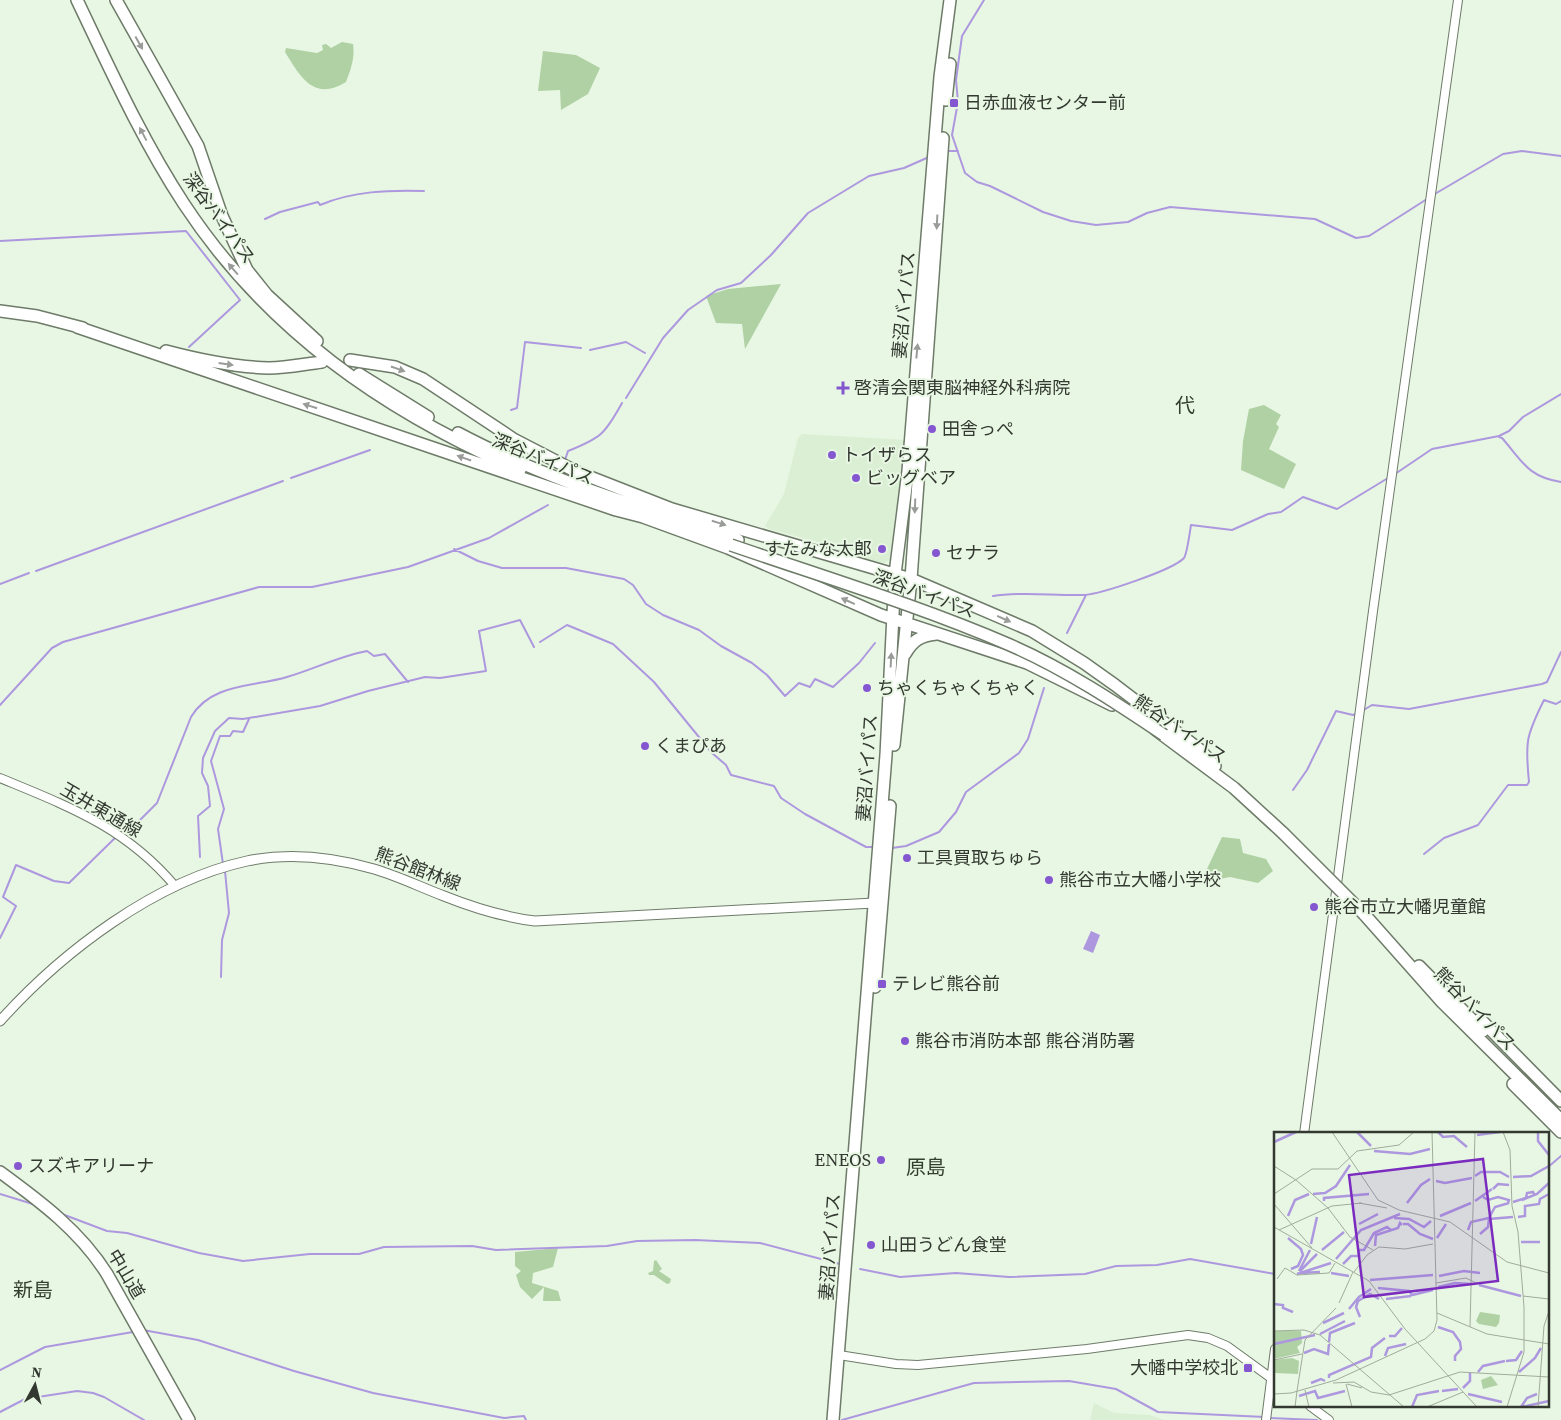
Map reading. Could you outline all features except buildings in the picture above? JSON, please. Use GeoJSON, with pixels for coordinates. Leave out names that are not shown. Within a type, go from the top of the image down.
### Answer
{"type":"FeatureCollection","features":[{"type":"Feature","properties":{"kind":"highway","name":"深谷バイパス"},"geometry":{"type":"LineString","coordinates":[[78,0],[118,86],[158,162],[184,205],[216,248],[255,294],[292,330],[346,374],[424,424],[474,450],[538,477],[643,517],[734,543]]}},
{"type":"Feature","properties":{"kind":"highway","name":"深谷バイパス"},"geometry":{"type":"LineString","coordinates":[[116,0],[198,146],[222,216],[244,264],[267,295],[298,325],[347,366],[403,402],[464,436],[528,466],[1010,645],[1087,684],[1166,732]]}},
{"type":"Feature","properties":{"kind":"highway","name":"妻沼バイパス"},"geometry":{"type":"LineString","coordinates":[[842,1355],[893,755],[911,579],[938,154],[940,77],[950,0]]}},
{"type":"Feature","properties":{"kind":"highway","name":"妻沼バイパス"},"geometry":{"type":"LineString","coordinates":[[840,1420],[842,1355],[889,716],[895,574],[908,471],[938,154],[958,0]]}},
{"type":"Feature","properties":{"kind":"highway"},"geometry":{"type":"LineString","coordinates":[[0,311],[37,316],[204,361],[271,368],[322,362]]}},
{"type":"Feature","properties":{"kind":"highway"},"geometry":{"type":"LineString","coordinates":[[77,327],[616,510],[643,517]]}},
{"type":"Feature","properties":{"kind":"highway"},"geometry":{"type":"LineString","coordinates":[[350,360],[395,367],[423,379],[515,440],[575,471],[672,509]]}},
{"type":"Feature","properties":{"kind":"highway"},"geometry":{"type":"LineString","coordinates":[[586,488],[600,488],[911,579],[1032,631],[1084,663],[1199,749],[1215,766]]}},
{"type":"Feature","properties":{"kind":"highway","name":"熊谷バイパス"},"geometry":{"type":"LineString","coordinates":[[643,517],[746,556],[894,619],[1027,663],[1166,732],[1215,766],[1285,830],[1561,1111]]}},
{"type":"Feature","properties":{"kind":"highway"},"geometry":{"type":"LineString","coordinates":[[904,656],[909,646],[920,637],[940,634]]}},
{"type":"Feature","properties":{"kind":"highway","name":"熊谷バイパス"},"geometry":{"type":"LineString","coordinates":[[1166,732],[1285,830]]}},
{"type":"Feature","properties":{"kind":"highway","name":"熊谷バイパス"},"geometry":{"type":"LineString","coordinates":[[1366,911],[1442,1002],[1561,1120]]}},
{"type":"Feature","properties":{"kind":"highway"},"geometry":{"type":"LineString","coordinates":[[1420,967],[1491,1029],[1561,1101]]}},
{"type":"Feature","properties":{"kind":"highway"},"geometry":{"type":"LineString","coordinates":[[1442,1002],[1494,1064],[1561,1132]]}},
{"type":"Feature","properties":{"kind":"highway","name":"中山道"},"geometry":{"type":"LineString","coordinates":[[0,1172],[52,1211],[92,1251],[189,1420]]}},
{"type":"Feature","properties":{"kind":"highway","name":"妻沼バイパス"},"geometry":{"type":"LineString","coordinates":[[833,1420],[840,1384]]}},
{"type":"Feature","properties":{"kind":"main road","name":"熊谷館林線"},"geometry":{"type":"LineString","coordinates":[[0,1021],[38,983],[94,937],[175,886],[202,874],[240,863],[293,856],[328,858],[375,869],[479,909],[509,918],[535,921],[874,903]]}},
{"type":"Feature","properties":{"kind":"street"},"geometry":{"type":"LineString","coordinates":[[1304,1132],[1373,611],[1458,0]]}},
{"type":"Feature","properties":{"kind":"street","name":"玉井東通線"},"geometry":{"type":"LineString","coordinates":[[0,778],[44,795],[92,818],[119,834],[156,863],[175,886]]}},
{"type":"Feature","properties":{"kind":"street"},"geometry":{"type":"LineString","coordinates":[[842,1355],[896,1364],[918,1364],[1087,1349],[1188,1335],[1208,1338],[1227,1346],[1273,1380]]}},
{"type":"Feature","properties":{"kind":"street"},"geometry":{"type":"LineString","coordinates":[[1266,1417],[1274,1364]]}},
{"type":"Feature","properties":{"kind":"street"},"geometry":{"type":"LineString","coordinates":[[1313,1408],[1329,1420]]}},
{"type":"Feature","properties":{"kind":"shaded area"},"geometry":{"type":"Polygon","coordinates":[[[802,434],[906,440],[895,514],[891,559],[884,563],[862,559],[856,552],[769,529],[765,526],[784,494],[798,438],[802,434]]]}},
{"type":"Feature","properties":{"kind":"shaded area"},"geometry":{"type":"Polygon","coordinates":[[[1091,931],[1100,935],[1093,953],[1083,949],[1091,931]]]}},
{"type":"Feature","properties":{"kind":"shaded area"},"geometry":{"type":"Polygon","coordinates":[[[1094,1403],[1114,1413],[1150,1415],[1164,1420],[1090,1420],[1094,1403]]]}},
{"type":"Feature","properties":{"kind":"green space"},"geometry":{"type":"Polygon","coordinates":[[[342,42],[353,44],[353,59],[346,82],[325,89],[316,88],[309,84],[296,70],[285,52],[286,48],[317,53],[323,50],[322,45],[326,44],[331,48],[342,42]]]}},
{"type":"Feature","properties":{"kind":"green space"},"geometry":{"type":"Polygon","coordinates":[[[543,51],[576,55],[600,68],[588,94],[561,110],[560,90],[538,91],[543,51]]]}},
{"type":"Feature","properties":{"kind":"green space"},"geometry":{"type":"Polygon","coordinates":[[[781,284],[745,349],[742,324],[716,323],[706,296],[728,289],[781,284]]]}},
{"type":"Feature","properties":{"kind":"green space"},"geometry":{"type":"Polygon","coordinates":[[[1264,405],[1281,415],[1276,424],[1279,427],[1269,449],[1296,464],[1284,489],[1241,470],[1243,441],[1249,409],[1264,405]]]}},
{"type":"Feature","properties":{"kind":"green space"},"geometry":{"type":"Polygon","coordinates":[[[1222,837],[1240,839],[1243,853],[1266,859],[1273,871],[1258,883],[1230,877],[1216,880],[1206,871],[1222,837]]]}},
{"type":"Feature","properties":{"kind":"green space"},"geometry":{"type":"Polygon","coordinates":[[[558,1248],[553,1267],[533,1273],[532,1283],[558,1291],[561,1301],[543,1301],[544,1287],[532,1299],[520,1287],[516,1275],[521,1271],[515,1266],[515,1252],[558,1248]]]}},
{"type":"Feature","properties":{"kind":"green space"},"geometry":{"type":"Polygon","coordinates":[[[656,1260],[662,1269],[659,1271],[671,1279],[670,1283],[667,1284],[654,1275],[649,1275],[648,1273],[653,1271],[654,1261],[656,1260]]]}},
{"type":"Feature","properties":{"kind":"waterway"},"geometry":{"type":"LineString","coordinates":[[984,0],[962,36],[956,80],[958,102],[952,135],[965,173],[977,182],[990,186],[1043,212],[1071,221],[1096,225],[1128,222],[1147,213],[1170,207],[1315,219],[1356,238],[1369,236],[1427,199]]}},
{"type":"Feature","properties":{"kind":"waterway"},"geometry":{"type":"LineString","coordinates":[[945,151],[958,151]]}},
{"type":"Feature","properties":{"kind":"waterway"},"geometry":{"type":"LineString","coordinates":[[1433,195],[1503,154],[1522,151],[1561,156]]}},
{"type":"Feature","properties":{"kind":"waterway"},"geometry":{"type":"LineString","coordinates":[[626,398],[663,338],[688,310],[717,290],[741,283],[771,255],[808,213],[869,176],[904,168],[929,157]]}},
{"type":"Feature","properties":{"kind":"waterway"},"geometry":{"type":"LineString","coordinates":[[265,219],[280,212],[318,202],[320,205],[358,194],[384,191],[424,191]]}},
{"type":"Feature","properties":{"kind":"waterway"},"geometry":{"type":"LineString","coordinates":[[0,241],[186,231],[240,300],[189,347]]}},
{"type":"Feature","properties":{"kind":"waterway"},"geometry":{"type":"LineString","coordinates":[[511,410],[517,408],[525,342],[581,348]]}},
{"type":"Feature","properties":{"kind":"waterway"},"geometry":{"type":"LineString","coordinates":[[590,350],[626,342],[645,353]]}},
{"type":"Feature","properties":{"kind":"waterway"},"geometry":{"type":"LineString","coordinates":[[1395,474],[1432,449],[1499,436],[1509,431],[1523,417],[1561,394]]}},
{"type":"Feature","properties":{"kind":"waterway"},"geometry":{"type":"LineString","coordinates":[[565,460],[568,451],[601,434],[611,422],[622,403]]}},
{"type":"Feature","properties":{"kind":"waterway"},"geometry":{"type":"LineString","coordinates":[[1499,437],[1533,472],[1550,480],[1561,482]]}},
{"type":"Feature","properties":{"kind":"waterway"},"geometry":{"type":"LineString","coordinates":[[291,478],[370,450]]}},
{"type":"Feature","properties":{"kind":"waterway"},"geometry":{"type":"LineString","coordinates":[[993,596],[1016,594],[1084,595],[1120,586],[1166,569],[1184,558],[1191,525],[1232,530],[1268,514],[1281,512],[1303,497],[1337,509],[1388,478]]}},
{"type":"Feature","properties":{"kind":"waterway"},"geometry":{"type":"LineString","coordinates":[[36,571],[283,481]]}},
{"type":"Feature","properties":{"kind":"waterway"},"geometry":{"type":"LineString","coordinates":[[0,705],[52,648],[63,642],[259,587],[312,587],[408,567],[489,538],[548,505]]}},
{"type":"Feature","properties":{"kind":"waterway"},"geometry":{"type":"LineString","coordinates":[[454,549],[478,561],[502,568],[566,568],[624,579],[633,585],[646,604],[663,615],[699,630],[721,646],[752,663],[767,675],[785,696],[799,683],[810,687],[815,679],[833,687],[859,663],[875,643]]}},
{"type":"Feature","properties":{"kind":"waterway"},"geometry":{"type":"LineString","coordinates":[[0,584],[29,573]]}},
{"type":"Feature","properties":{"kind":"waterway"},"geometry":{"type":"LineString","coordinates":[[1067,633],[1086,595]]}},
{"type":"Feature","properties":{"kind":"waterway"},"geometry":{"type":"LineString","coordinates":[[200,857],[198,816],[210,806],[208,786],[202,773],[203,758],[215,731],[229,718],[243,719],[320,706],[368,691],[425,677],[440,678],[486,671],[479,631],[520,620],[534,647]]}},
{"type":"Feature","properties":{"kind":"waterway"},"geometry":{"type":"LineString","coordinates":[[540,642],[567,625],[613,644],[654,682],[712,753],[726,765],[731,775],[774,786],[781,798],[805,814],[866,847],[873,847]]}},
{"type":"Feature","properties":{"kind":"waterway"},"geometry":{"type":"LineString","coordinates":[[120,833],[128,826],[140,820],[157,803],[191,717],[200,706],[221,692],[287,677],[367,651],[374,656],[385,654],[408,682]]}},
{"type":"Feature","properties":{"kind":"waterway"},"geometry":{"type":"LineString","coordinates":[[1362,711],[1372,705],[1409,709],[1542,684],[1547,682],[1561,652]]}},
{"type":"Feature","properties":{"kind":"waterway"},"geometry":{"type":"LineString","coordinates":[[892,848],[906,846],[939,832],[956,812],[966,792],[1019,753],[1028,739],[1044,688]]}},
{"type":"Feature","properties":{"kind":"waterway"},"geometry":{"type":"LineString","coordinates":[[1424,854],[1444,838],[1478,825],[1508,785],[1527,785],[1529,782],[1527,748],[1530,731],[1544,700],[1556,704],[1561,701]]}},
{"type":"Feature","properties":{"kind":"waterway"},"geometry":{"type":"LineString","coordinates":[[1293,790],[1307,770],[1336,711],[1353,715],[1358,713]]}},
{"type":"Feature","properties":{"kind":"waterway"},"geometry":{"type":"LineString","coordinates":[[223,864],[218,829],[224,809],[211,761],[220,736],[230,736],[233,731],[243,732],[249,719]]}},
{"type":"Feature","properties":{"kind":"waterway"},"geometry":{"type":"LineString","coordinates":[[0,938],[16,906],[3,897],[16,865],[54,881],[69,883],[116,837]]}},
{"type":"Feature","properties":{"kind":"waterway"},"geometry":{"type":"LineString","coordinates":[[221,977],[222,940],[229,913],[225,871]]}},
{"type":"Feature","properties":{"kind":"waterway"},"geometry":{"type":"LineString","coordinates":[[1548,1167],[1561,1156]]}},
{"type":"Feature","properties":{"kind":"waterway"},"geometry":{"type":"LineString","coordinates":[[0,1194],[36,1205]]}},
{"type":"Feature","properties":{"kind":"waterway"},"geometry":{"type":"LineString","coordinates":[[62,1214],[107,1231],[127,1233],[199,1253],[243,1261],[310,1254],[359,1254],[384,1247],[472,1246],[496,1250],[607,1246],[637,1241],[695,1240],[760,1243],[840,1264]]}},
{"type":"Feature","properties":{"kind":"waterway"},"geometry":{"type":"LineString","coordinates":[[860,1269],[900,1277],[956,1273],[1009,1277],[1085,1274],[1116,1266],[1157,1265],[1190,1259],[1274,1274]]}},
{"type":"Feature","properties":{"kind":"waterway"},"geometry":{"type":"LineString","coordinates":[[143,1330],[198,1340],[294,1371],[373,1393],[504,1418],[524,1416],[526,1420]]}},
{"type":"Feature","properties":{"kind":"waterway"},"geometry":{"type":"LineString","coordinates":[[0,1370],[45,1347],[133,1332]]}},
{"type":"Feature","properties":{"kind":"waterway"},"geometry":{"type":"LineString","coordinates":[[842,1420],[974,1383],[1069,1381],[1116,1389],[1158,1412],[1265,1417]]}},
{"type":"Feature","properties":{"kind":"waterway"},"geometry":{"type":"LineString","coordinates":[[0,1412],[25,1399],[77,1391],[93,1393],[104,1397],[144,1420]]}},
{"type":"Feature","properties":{"kind":"waterway"},"geometry":{"type":"LineString","coordinates":[[1269,1418],[1317,1420]]}},
{"type":"Feature","properties":{"kind":"place","name":"日赤血液センター前"},"geometry":{"type":"Point","coordinates":[954,103]}},
{"type":"Feature","properties":{"kind":"place","name":"啓清会関東脳神経外科病院"},"geometry":{"type":"Point","coordinates":[843,388]}},
{"type":"Feature","properties":{"kind":"place","name":"田舎っぺ"},"geometry":{"type":"Point","coordinates":[932,429]}},
{"type":"Feature","properties":{"kind":"place","name":"トイザらス"},"geometry":{"type":"Point","coordinates":[832,455]}},
{"type":"Feature","properties":{"kind":"place","name":"ビッグベア"},"geometry":{"type":"Point","coordinates":[856,478]}},
{"type":"Feature","properties":{"kind":"place","name":"すたみな太郎"},"geometry":{"type":"Point","coordinates":[882,549]}},
{"type":"Feature","properties":{"kind":"place","name":"セナラ"},"geometry":{"type":"Point","coordinates":[936,553]}},
{"type":"Feature","properties":{"kind":"place","name":"ちゃくちゃくちゃく"},"geometry":{"type":"Point","coordinates":[867,688]}},
{"type":"Feature","properties":{"kind":"place","name":"くまぴあ"},"geometry":{"type":"Point","coordinates":[645,746]}},
{"type":"Feature","properties":{"kind":"place","name":"工具買取ちゅら"},"geometry":{"type":"Point","coordinates":[907,858]}},
{"type":"Feature","properties":{"kind":"place","name":"熊谷市立大幡小学校"},"geometry":{"type":"Point","coordinates":[1049,880]}},
{"type":"Feature","properties":{"kind":"place","name":"熊谷市立大幡児童館"},"geometry":{"type":"Point","coordinates":[1314,907]}},
{"type":"Feature","properties":{"kind":"place","name":"テレビ熊谷前"},"geometry":{"type":"Point","coordinates":[882,984]}},
{"type":"Feature","properties":{"kind":"place","name":"熊谷市消防本部 熊谷消防署"},"geometry":{"type":"Point","coordinates":[905,1041]}},
{"type":"Feature","properties":{"kind":"place","name":"ENEOS"},"geometry":{"type":"Point","coordinates":[881,1160]}},
{"type":"Feature","properties":{"kind":"place","name":"スズキアリーナ"},"geometry":{"type":"Point","coordinates":[18,1166]}},
{"type":"Feature","properties":{"kind":"place","name":"山田うどん食堂"},"geometry":{"type":"Point","coordinates":[871,1245]}},
{"type":"Feature","properties":{"kind":"place","name":"大幡中学校北"},"geometry":{"type":"Point","coordinates":[1248,1368]}},
{"type":"Feature","properties":{"kind":"district","name":"代"},"geometry":{"type":"Point","coordinates":[1185,405]}},
{"type":"Feature","properties":{"kind":"district","name":"原島"},"geometry":{"type":"Point","coordinates":[926,1167]}},
{"type":"Feature","properties":{"kind":"district","name":"新島"},"geometry":{"type":"Point","coordinates":[33,1290]}}]}
